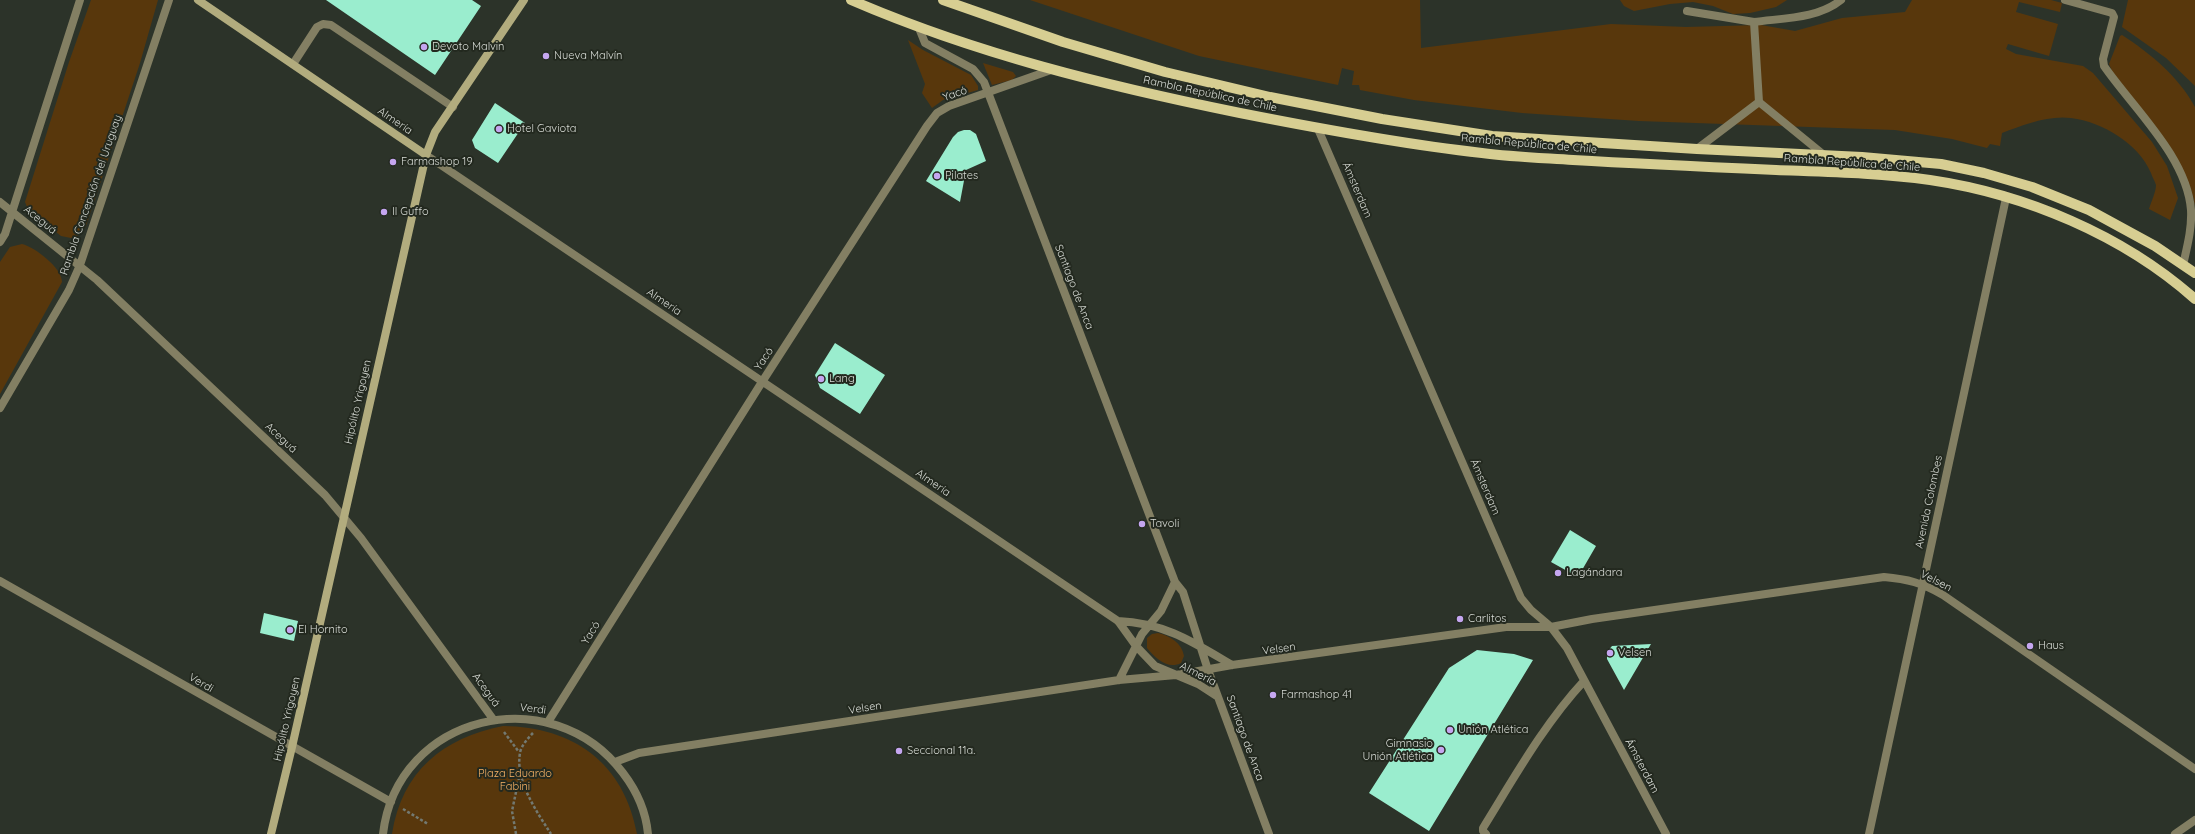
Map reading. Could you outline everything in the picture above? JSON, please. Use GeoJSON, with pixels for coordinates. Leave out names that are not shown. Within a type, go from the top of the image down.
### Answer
{"type":"FeatureCollection","features":[{"type":"Feature","properties":{"kind":"main road","name":"Rambla República de Chile"},"geometry":{"type":"LineString","coordinates":[[851,0],[919,28],[1051,70],[1172,100],[1318,129],[1485,154],[1624,163],[1898,176],[1954,185],[2029,204],[2088,228],[2181,286],[2195,299]]}},
{"type":"Feature","properties":{"kind":"main road","name":"Rambla República de Chile"},"geometry":{"type":"LineString","coordinates":[[943,0],[1063,42],[1128,62],[1277,98],[1382,119],[1492,136],[1697,149],[1824,155],[1941,164],[1984,173],[2032,187],[2089,210],[2155,246],[2195,273]]}},
{"type":"Feature","properties":{"kind":"street"},"geometry":{"type":"LineString","coordinates":[[0,242],[5,234],[80,0]]}},
{"type":"Feature","properties":{"kind":"street","name":"Rambla Concepción del Uruguay"},"geometry":{"type":"LineString","coordinates":[[0,408],[69,290],[80,265],[169,0]]}},
{"type":"Feature","properties":{"kind":"street","name":"Almería"},"geometry":{"type":"LineString","coordinates":[[198,0],[1118,621],[1136,646],[1155,666],[1198,684],[1218,697]]}},
{"type":"Feature","properties":{"kind":"street","name":"Hipólito Yrigoyen"},"geometry":{"type":"LineString","coordinates":[[271,834],[426,155],[435,132],[524,0]]}},
{"type":"Feature","properties":{"kind":"street"},"geometry":{"type":"LineString","coordinates":[[1687,10],[1754,22],[1813,13],[1828,9],[1841,0]]}},
{"type":"Feature","properties":{"kind":"street"},"geometry":{"type":"LineString","coordinates":[[2065,0],[2112,13],[2114,17],[2103,59],[2104,66],[2161,141],[2185,184],[2191,210],[2184,265]]}},
{"type":"Feature","properties":{"kind":"street"},"geometry":{"type":"LineString","coordinates":[[1754,22],[1759,102],[1824,155]]}},
{"type":"Feature","properties":{"kind":"street"},"geometry":{"type":"LineString","coordinates":[[293,64],[317,27],[323,24],[331,25],[453,107]]}},
{"type":"Feature","properties":{"kind":"street","name":"Santiago de Anca"},"geometry":{"type":"LineString","coordinates":[[919,28],[925,43],[973,69],[979,75],[989,94],[1175,582],[1183,592],[1208,670],[1269,834]]}},
{"type":"Feature","properties":{"kind":"street","name":"Yacó"},"geometry":{"type":"LineString","coordinates":[[548,722],[762,382],[927,126],[937,113],[949,106],[989,94],[1051,70]]}},
{"type":"Feature","properties":{"kind":"street"},"geometry":{"type":"LineString","coordinates":[[1697,149],[1759,102]]}},
{"type":"Feature","properties":{"kind":"street","name":"Ámsterdam"},"geometry":{"type":"LineString","coordinates":[[1318,129],[1521,598],[1531,610],[1551,627],[1567,648],[1666,834]]}},
{"type":"Feature","properties":{"kind":"street","name":"Avenida Colombes"},"geometry":{"type":"LineString","coordinates":[[1869,834],[2006,198]]}},
{"type":"Feature","properties":{"kind":"street","name":"Aceguá"},"geometry":{"type":"LineString","coordinates":[[0,202],[80,265],[326,495],[361,538],[493,719]]}},
{"type":"Feature","properties":{"kind":"street","name":"Velsen"},"geometry":{"type":"LineString","coordinates":[[615,762],[639,753],[1119,680],[1176,675],[1232,665],[1506,627],[1551,627],[1600,618],[1884,577],[1906,579],[1922,583],[1943,595],[2195,769]]}},
{"type":"Feature","properties":{"kind":"street","name":"Verdi"},"geometry":{"type":"LineString","coordinates":[[0,581],[391,802]]}},
{"type":"Feature","properties":{"kind":"street"},"geometry":{"type":"LineString","coordinates":[[1119,680],[1136,646],[1149,624],[1160,611],[1175,582]]}},
{"type":"Feature","properties":{"kind":"street","name":"Almería"},"geometry":{"type":"LineString","coordinates":[[1118,621],[1149,624],[1162,628],[1201,647],[1232,665]]}},
{"type":"Feature","properties":{"kind":"street"},"geometry":{"type":"LineString","coordinates":[[1486,834],[1483,831],[1483,828],[1513,780],[1567,700],[1584,681]]}},
{"type":"Feature","properties":{"kind":"street","name":"Verdi"},"geometry":{"type":"LineString","coordinates":[[383,834],[391,802],[403,779],[419,758],[439,741],[462,728],[493,719],[528,718],[548,722],[572,730],[595,744],[615,762],[630,781],[641,804],[648,834]]}},
{"type":"Feature","properties":{"kind":"street"},"geometry":{"type":"LineString","coordinates":[[2175,834],[2195,820]]}},
{"type":"Feature","properties":{"kind":"path"},"geometry":{"type":"LineString","coordinates":[[493,719],[520,752]]}},
{"type":"Feature","properties":{"kind":"path"},"geometry":{"type":"LineString","coordinates":[[516,834],[512,811],[520,772],[520,752],[537,728],[548,722]]}},
{"type":"Feature","properties":{"kind":"path"},"geometry":{"type":"LineString","coordinates":[[520,772],[534,806],[551,834]]}},
{"type":"Feature","properties":{"kind":"path"},"geometry":{"type":"LineString","coordinates":[[404,809],[428,824]]}},
{"type":"Feature","properties":{"kind":"green space"},"geometry":{"type":"Polygon","coordinates":[[[91,0],[158,0],[140,63],[86,226],[79,235],[71,238],[61,236],[28,209],[25,202],[69,62],[91,0]]]}},
{"type":"Feature","properties":{"kind":"green space"},"geometry":{"type":"Polygon","coordinates":[[[1030,0],[1420,0],[1421,48],[1611,24],[1686,27],[1761,25],[1795,31],[1842,18],[1905,12],[1912,0],[2051,0],[2062,3],[2060,12],[2019,2],[2016,12],[2058,24],[2049,56],[2008,44],[2006,49],[2016,54],[2083,66],[2093,73],[2152,142],[2167,166],[2178,198],[2170,220],[2149,209],[2156,185],[2145,162],[2129,144],[2118,136],[2095,124],[2083,120],[2062,117],[2036,121],[2002,133],[2000,146],[1990,144],[1987,148],[1952,139],[1895,130],[1639,121],[1522,113],[1414,100],[1360,90],[1359,85],[1352,85],[1354,71],[1342,68],[1338,85],[1199,56],[1030,0]]]}},
{"type":"Feature","properties":{"kind":"green space"},"geometry":{"type":"Polygon","coordinates":[[[1620,0],[1787,0],[1776,7],[1750,13],[1733,14],[1713,6],[1693,2],[1670,4],[1634,11],[1624,6],[1620,0]]]}},
{"type":"Feature","properties":{"kind":"green space"},"geometry":{"type":"Polygon","coordinates":[[[2128,0],[2195,0],[2195,86],[2166,58],[2122,27],[2128,0]]]}},
{"type":"Feature","properties":{"kind":"green space"},"geometry":{"type":"Polygon","coordinates":[[[2122,35],[2163,66],[2181,86],[2195,107],[2195,206],[2184,172],[2174,155],[2149,119],[2113,73],[2109,64],[2120,36],[2122,35]]]}},
{"type":"Feature","properties":{"kind":"green space"},"geometry":{"type":"Polygon","coordinates":[[[908,40],[923,50],[971,75],[978,86],[978,90],[943,100],[932,108],[922,93],[925,84],[908,40]]]}},
{"type":"Feature","properties":{"kind":"green space"},"geometry":{"type":"Polygon","coordinates":[[[983,63],[1013,72],[1016,76],[1012,80],[992,85],[983,63]]]}},
{"type":"Feature","properties":{"kind":"green space"},"geometry":{"type":"Polygon","coordinates":[[[22,244],[34,249],[47,259],[58,271],[62,282],[0,394],[0,262],[10,247],[22,244]]]}},
{"type":"Feature","properties":{"kind":"green space"},"geometry":{"type":"Polygon","coordinates":[[[1158,633],[1171,638],[1181,647],[1184,656],[1181,663],[1171,665],[1162,662],[1147,648],[1147,638],[1152,634],[1158,633]]]}},
{"type":"Feature","properties":{"kind":"green space","name":"Plaza Eduardo Fabini"},"geometry":{"type":"Polygon","coordinates":[[[503,726],[529,728],[552,733],[573,742],[592,754],[608,769],[621,787],[630,809],[637,834],[392,834],[397,812],[405,792],[416,775],[429,761],[444,749],[462,739],[503,726]]]}},
{"type":"Feature","properties":{"kind":"building","name":"Devoto Malvin"},"geometry":{"type":"Polygon","coordinates":[[[326,0],[472,0],[481,6],[435,75],[326,0]]]}},
{"type":"Feature","properties":{"kind":"building","name":"Hotel Gaviota"},"geometry":{"type":"Polygon","coordinates":[[[495,103],[525,123],[498,163],[475,148],[472,140],[495,103]]]}},
{"type":"Feature","properties":{"kind":"building"},"geometry":{"type":"Polygon","coordinates":[[[970,130],[976,134],[986,161],[966,170],[960,202],[926,181],[953,137],[958,132],[970,130]]]}},
{"type":"Feature","properties":{"kind":"building"},"geometry":{"type":"Polygon","coordinates":[[[835,343],[885,375],[860,414],[820,388],[815,375],[835,343]]]}},
{"type":"Feature","properties":{"kind":"building"},"geometry":{"type":"Polygon","coordinates":[[[1570,530],[1596,546],[1578,577],[1551,562],[1570,530]]]}},
{"type":"Feature","properties":{"kind":"building"},"geometry":{"type":"Polygon","coordinates":[[[264,613],[298,621],[294,641],[260,633],[264,613]]]}},
{"type":"Feature","properties":{"kind":"building"},"geometry":{"type":"Polygon","coordinates":[[[1651,644],[1624,690],[1607,659],[1607,652],[1612,646],[1651,644]]]}},
{"type":"Feature","properties":{"kind":"building","name":"Unión Atlética"},"geometry":{"type":"Polygon","coordinates":[[[1477,650],[1514,654],[1533,660],[1429,831],[1369,793],[1449,668],[1477,650]]]}},
{"type":"Feature","properties":{"kind":"place","name":"Devoto Malvin"},"geometry":{"type":"Point","coordinates":[424,47]}},
{"type":"Feature","properties":{"kind":"place","name":"Nueva Malvín"},"geometry":{"type":"Point","coordinates":[546,56]}},
{"type":"Feature","properties":{"kind":"place","name":"Hotel Gaviota"},"geometry":{"type":"Point","coordinates":[499,129]}},
{"type":"Feature","properties":{"kind":"place","name":"Farmashop 19"},"geometry":{"type":"Point","coordinates":[393,162]}},
{"type":"Feature","properties":{"kind":"place","name":"Pilates"},"geometry":{"type":"Point","coordinates":[937,176]}},
{"type":"Feature","properties":{"kind":"place","name":"Il Guffo"},"geometry":{"type":"Point","coordinates":[384,212]}},
{"type":"Feature","properties":{"kind":"place","name":"Lang"},"geometry":{"type":"Point","coordinates":[821,379]}},
{"type":"Feature","properties":{"kind":"place","name":"Tavoli"},"geometry":{"type":"Point","coordinates":[1142,524]}},
{"type":"Feature","properties":{"kind":"place","name":"Lagándara"},"geometry":{"type":"Point","coordinates":[1558,573]}},
{"type":"Feature","properties":{"kind":"place","name":"Carlitos"},"geometry":{"type":"Point","coordinates":[1460,619]}},
{"type":"Feature","properties":{"kind":"place","name":"El Hornito"},"geometry":{"type":"Point","coordinates":[290,630]}},
{"type":"Feature","properties":{"kind":"place","name":"Haus"},"geometry":{"type":"Point","coordinates":[2030,646]}},
{"type":"Feature","properties":{"kind":"place","name":"Velsen"},"geometry":{"type":"Point","coordinates":[1610,653]}},
{"type":"Feature","properties":{"kind":"place","name":"Farmashop 41"},"geometry":{"type":"Point","coordinates":[1273,695]}},
{"type":"Feature","properties":{"kind":"place","name":"Unión Atlética"},"geometry":{"type":"Point","coordinates":[1450,730]}},
{"type":"Feature","properties":{"kind":"place","name":"Gimnasio Unión Atlética"},"geometry":{"type":"Point","coordinates":[1441,750]}},
{"type":"Feature","properties":{"kind":"place","name":"Seccional 11a."},"geometry":{"type":"Point","coordinates":[899,751]}}]}
